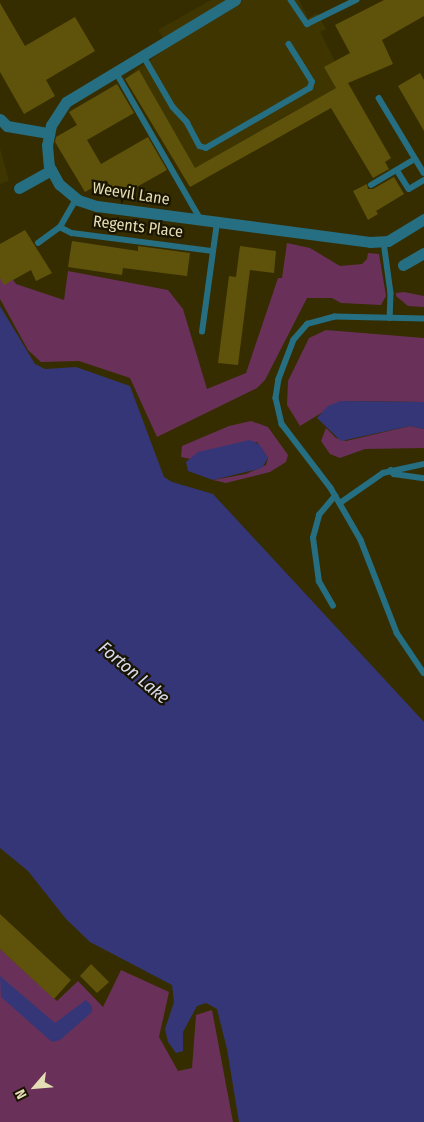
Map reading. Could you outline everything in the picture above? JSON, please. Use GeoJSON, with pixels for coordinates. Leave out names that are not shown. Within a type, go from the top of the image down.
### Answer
{"type":"FeatureCollection","features":[{"type":"Feature","properties":{"kind":"street"},"geometry":{"type":"LineString","coordinates":[[2,123],[48,133],[66,102],[115,70],[235,0]]}},
{"type":"Feature","properties":{"kind":"street","name":"Weevil Lane"},"geometry":{"type":"LineString","coordinates":[[48,133],[47,150],[51,170],[59,184],[76,199],[97,206],[201,221],[384,242]]}},
{"type":"Feature","properties":{"kind":"street"},"geometry":{"type":"LineString","coordinates":[[18,188],[51,170]]}},
{"type":"Feature","properties":{"kind":"street"},"geometry":{"type":"LineString","coordinates":[[384,242],[424,219]]}},
{"type":"Feature","properties":{"kind":"street"},"geometry":{"type":"LineString","coordinates":[[403,265],[424,253]]}},
{"type":"Feature","properties":{"kind":"lane"},"geometry":{"type":"LineString","coordinates":[[292,0],[307,24],[356,0]]}},
{"type":"Feature","properties":{"kind":"lane"},"geometry":{"type":"LineString","coordinates":[[142,54],[173,107],[187,122],[200,146],[206,148],[310,88],[312,82],[289,45]]}},
{"type":"Feature","properties":{"kind":"lane"},"geometry":{"type":"LineString","coordinates":[[115,70],[201,221]]}},
{"type":"Feature","properties":{"kind":"lane"},"geometry":{"type":"LineString","coordinates":[[379,98],[424,173]]}},
{"type":"Feature","properties":{"kind":"lane"},"geometry":{"type":"LineString","coordinates":[[371,185],[416,159]]}},
{"type":"Feature","properties":{"kind":"lane"},"geometry":{"type":"LineString","coordinates":[[397,170],[409,189],[424,180]]}},
{"type":"Feature","properties":{"kind":"lane","name":"Regents Place"},"geometry":{"type":"LineString","coordinates":[[38,243],[60,227],[76,199]]}},
{"type":"Feature","properties":{"kind":"lane"},"geometry":{"type":"LineString","coordinates":[[202,332],[217,223]]}},
{"type":"Feature","properties":{"kind":"lane","name":"Regents Place"},"geometry":{"type":"LineString","coordinates":[[60,227],[72,233],[213,251]]}},
{"type":"Feature","properties":{"kind":"lane"},"geometry":{"type":"LineString","coordinates":[[384,242],[391,292],[390,318]]}},
{"type":"Feature","properties":{"kind":"lane"},"geometry":{"type":"LineString","coordinates":[[424,319],[331,317],[308,324],[296,337],[277,384],[276,404],[280,419],[340,503],[367,552],[397,632],[424,673]]}},
{"type":"Feature","properties":{"kind":"lane"},"geometry":{"type":"LineString","coordinates":[[340,503],[391,470],[424,464]]}},
{"type":"Feature","properties":{"kind":"lane"},"geometry":{"type":"LineString","coordinates":[[391,470],[394,474],[424,478]]}},
{"type":"Feature","properties":{"kind":"lane"},"geometry":{"type":"LineString","coordinates":[[333,606],[319,582],[313,538],[319,515],[335,496]]}},
{"type":"Feature","properties":{"kind":"shaded area"},"geometry":{"type":"Polygon","coordinates":[[[211,0],[299,0],[308,18],[317,13],[326,29],[320,32],[335,61],[336,88],[268,126],[275,139],[190,187],[127,77],[168,47],[158,30],[211,0]]]}},
{"type":"Feature","properties":{"kind":"shaded area"},"geometry":{"type":"Polygon","coordinates":[[[0,148],[9,181],[0,184],[0,148]]]}},
{"type":"Feature","properties":{"kind":"shaded area"},"geometry":{"type":"Polygon","coordinates":[[[287,243],[310,248],[340,266],[362,264],[367,259],[368,253],[379,254],[386,296],[381,305],[341,303],[332,298],[307,298],[265,380],[257,388],[157,437],[130,378],[79,361],[41,362],[28,350],[0,299],[0,261],[16,284],[64,300],[68,271],[168,290],[183,309],[207,389],[246,373],[278,278],[282,278],[287,243]]]}},
{"type":"Feature","properties":{"kind":"shaded area"},"geometry":{"type":"Polygon","coordinates":[[[404,292],[424,296],[424,307],[408,306],[396,296],[396,293],[404,292]]]}},
{"type":"Feature","properties":{"kind":"shaded area"},"geometry":{"type":"Polygon","coordinates":[[[326,330],[424,338],[424,402],[341,401],[300,426],[287,405],[288,381],[309,338],[326,330]]]}},
{"type":"Feature","properties":{"kind":"shaded area"},"geometry":{"type":"Polygon","coordinates":[[[251,421],[268,427],[288,455],[286,462],[270,472],[226,483],[213,480],[246,474],[266,465],[268,458],[257,442],[191,459],[181,457],[182,446],[229,426],[251,421]]]}},
{"type":"Feature","properties":{"kind":"shaded area"},"geometry":{"type":"Polygon","coordinates":[[[410,426],[424,429],[424,448],[365,449],[340,458],[330,454],[321,441],[326,428],[336,438],[346,441],[410,426]]]}},
{"type":"Feature","properties":{"kind":"shaded area"},"geometry":{"type":"Polygon","coordinates":[[[0,949],[57,1001],[78,981],[103,1007],[121,970],[169,992],[159,1037],[178,1071],[192,1068],[196,1015],[212,1010],[233,1122],[0,1122],[0,949]]]}},
{"type":"Feature","properties":{"kind":"water","name":"Forton Lake"},"geometry":{"type":"Polygon","coordinates":[[[0,306],[35,364],[45,369],[76,367],[130,386],[164,477],[172,482],[213,494],[424,722],[424,1122],[239,1122],[227,1049],[217,1009],[206,1003],[197,1006],[183,1032],[183,1051],[176,1053],[168,1042],[165,1029],[174,1002],[172,985],[90,942],[66,919],[28,871],[0,848],[0,306]]]}},
{"type":"Feature","properties":{"kind":"water"},"geometry":{"type":"Polygon","coordinates":[[[341,401],[424,402],[424,429],[410,426],[341,441],[317,418],[328,406],[341,401]]]}},
{"type":"Feature","properties":{"kind":"water"},"geometry":{"type":"Polygon","coordinates":[[[250,440],[260,445],[268,458],[262,468],[213,480],[188,471],[186,462],[198,452],[250,440]]]}},
{"type":"Feature","properties":{"kind":"water"},"geometry":{"type":"Polygon","coordinates":[[[0,976],[55,1023],[86,1000],[92,1006],[92,1012],[60,1040],[52,1042],[1,997],[0,976]]]}},
{"type":"Feature","properties":{"kind":"building"},"geometry":{"type":"Polygon","coordinates":[[[384,0],[424,0],[424,16],[382,40],[393,64],[348,83],[391,158],[385,162],[389,169],[373,178],[331,108],[190,187],[125,79],[139,70],[195,168],[336,88],[324,67],[350,53],[335,25],[384,0]]]}},
{"type":"Feature","properties":{"kind":"building"},"geometry":{"type":"Polygon","coordinates":[[[0,3],[25,46],[75,17],[95,51],[46,80],[55,96],[24,114],[0,72],[0,3]]]}},
{"type":"Feature","properties":{"kind":"building"},"geometry":{"type":"Polygon","coordinates":[[[420,73],[424,80],[424,131],[398,86],[420,73]]]}},
{"type":"Feature","properties":{"kind":"building"},"geometry":{"type":"Polygon","coordinates":[[[117,84],[134,113],[87,140],[101,164],[148,137],[167,170],[117,198],[106,180],[85,192],[55,142],[56,137],[77,125],[69,112],[117,84]]]}},
{"type":"Feature","properties":{"kind":"building"},"geometry":{"type":"Polygon","coordinates":[[[394,177],[404,194],[376,211],[378,214],[368,220],[353,191],[367,184],[368,189],[373,189],[394,177]]]}},
{"type":"Feature","properties":{"kind":"building"},"geometry":{"type":"Polygon","coordinates":[[[25,230],[52,273],[36,281],[31,270],[4,285],[0,278],[0,244],[25,230]]]}},
{"type":"Feature","properties":{"kind":"building"},"geometry":{"type":"Polygon","coordinates":[[[72,241],[138,251],[138,246],[190,253],[187,276],[123,268],[122,275],[68,267],[72,241]]]}},
{"type":"Feature","properties":{"kind":"building"},"geometry":{"type":"Polygon","coordinates":[[[240,246],[276,251],[274,273],[250,270],[238,365],[218,363],[229,276],[236,277],[240,246]]]}},
{"type":"Feature","properties":{"kind":"building"},"geometry":{"type":"Polygon","coordinates":[[[0,914],[71,980],[54,999],[0,949],[0,914]]]}},
{"type":"Feature","properties":{"kind":"building"},"geometry":{"type":"Polygon","coordinates":[[[91,964],[109,982],[97,993],[80,976],[91,964]]]}}]}
